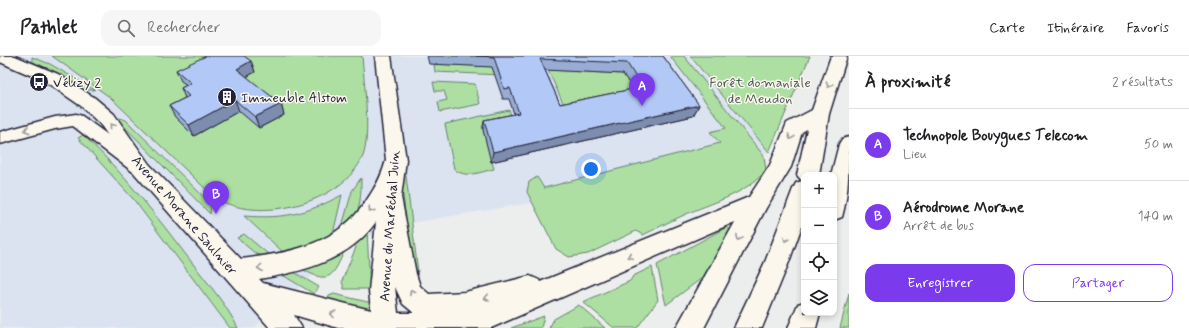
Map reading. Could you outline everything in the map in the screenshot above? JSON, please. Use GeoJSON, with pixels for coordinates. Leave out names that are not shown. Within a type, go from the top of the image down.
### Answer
{"type":"FeatureCollection","features":[{"type":"Feature","properties":{"kind":"main road","name":"Avenue Morane Saulnier"},"geometry":{"type":"LineString","coordinates":[[2,56],[52,78],[88,102],[113,125],[142,169],[288,328]]}},
{"type":"Feature","properties":{"kind":"main road","name":"Avenue du Maréchal Juin"},"geometry":{"type":"LineString","coordinates":[[383,56],[396,160],[382,291],[385,326]]}},
{"type":"Feature","properties":{"kind":"main road"},"geometry":{"type":"LineString","coordinates":[[809,172],[820,114],[839,56]]}},
{"type":"Feature","properties":{"kind":"main road"},"geometry":{"type":"LineString","coordinates":[[690,328],[757,203],[780,167],[794,128],[820,114]]}},
{"type":"Feature","properties":{"kind":"main road"},"geometry":{"type":"LineString","coordinates":[[835,208],[849,144]]}},
{"type":"Feature","properties":{"kind":"main road"},"geometry":{"type":"LineString","coordinates":[[235,271],[289,264],[312,258],[343,241],[361,225],[392,188]]}},
{"type":"Feature","properties":{"kind":"main road"},"geometry":{"type":"LineString","coordinates":[[392,188],[405,278],[411,294],[418,302],[427,306],[454,305],[580,277]]}},
{"type":"Feature","properties":{"kind":"main road"},"geometry":{"type":"LineString","coordinates":[[748,328],[777,262],[801,197]]}},
{"type":"Feature","properties":{"kind":"main road"},"geometry":{"type":"LineString","coordinates":[[254,292],[385,326],[431,325],[459,322],[483,323],[580,277],[757,203]]}},
{"type":"Feature","properties":{"kind":"main road"},"geometry":{"type":"LineString","coordinates":[[802,328],[806,316]]}},
{"type":"Feature","properties":{"kind":"street"},"geometry":{"type":"LineString","coordinates":[[0,138],[55,122],[76,120],[142,169]]}},
{"type":"Feature","properties":{"kind":"shaded area"},"geometry":{"type":"Polygon","coordinates":[[[0,56],[688,56],[769,152],[680,178],[405,224],[348,244],[254,328],[0,328],[0,56]]]}},
{"type":"Feature","properties":{"kind":"green space"},"geometry":{"type":"Polygon","coordinates":[[[52,56],[362,56],[367,122],[363,156],[353,173],[337,187],[318,197],[297,205],[274,209],[252,209],[232,205],[214,197],[111,98],[52,56]]]}},
{"type":"Feature","properties":{"kind":"green space"},"geometry":{"type":"Polygon","coordinates":[[[670,56],[684,56],[764,156],[766,171],[756,180],[736,193],[677,218],[643,235],[636,231],[588,254],[569,257],[556,249],[527,192],[529,182],[537,177],[544,188],[720,143],[710,132],[726,128],[670,56]]]}},
{"type":"Feature","properties":{"kind":"green space","name":"Forêt domaniale de Meudon"},"geometry":{"type":"Polygon","coordinates":[[[690,56],[810,56],[769,152],[690,56]]]}},
{"type":"Feature","properties":{"kind":"green space"},"geometry":{"type":"Polygon","coordinates":[[[32,57],[50,64],[95,90],[84,90],[32,61],[32,57]]]}},
{"type":"Feature","properties":{"kind":"green space"},"geometry":{"type":"Polygon","coordinates":[[[434,64],[498,67],[501,75],[435,72],[434,64]]]}},
{"type":"Feature","properties":{"kind":"green space"},"geometry":{"type":"Polygon","coordinates":[[[548,70],[623,74],[638,97],[567,112],[548,70]]]}},
{"type":"Feature","properties":{"kind":"green space"},"geometry":{"type":"Polygon","coordinates":[[[433,82],[475,84],[480,104],[440,112],[438,102],[447,100],[444,91],[435,91],[433,82]]]}},
{"type":"Feature","properties":{"kind":"green space"},"geometry":{"type":"Polygon","coordinates":[[[509,110],[513,119],[482,126],[494,169],[478,173],[463,174],[454,169],[445,124],[509,110]]]}},
{"type":"Feature","properties":{"kind":"green space"},"geometry":{"type":"Polygon","coordinates":[[[120,118],[126,120],[211,204],[210,214],[117,119],[120,118]]]}},
{"type":"Feature","properties":{"kind":"green space"},"geometry":{"type":"Polygon","coordinates":[[[83,135],[126,180],[152,212],[216,293],[238,328],[230,328],[134,200],[78,138],[83,135]]]}},
{"type":"Feature","properties":{"kind":"green space"},"geometry":{"type":"Polygon","coordinates":[[[402,168],[405,168],[418,272],[414,272],[410,252],[401,179],[402,168]]]}},
{"type":"Feature","properties":{"kind":"green space"},"geometry":{"type":"Polygon","coordinates":[[[361,178],[360,201],[356,214],[353,220],[341,230],[352,191],[361,178]]]}},
{"type":"Feature","properties":{"kind":"green space"},"geometry":{"type":"Polygon","coordinates":[[[342,195],[333,234],[334,238],[284,253],[244,216],[271,217],[294,214],[317,207],[342,195]]]}},
{"type":"Feature","properties":{"kind":"green space"},"geometry":{"type":"Polygon","coordinates":[[[727,227],[732,232],[702,278],[666,305],[657,265],[727,227]]]}},
{"type":"Feature","properties":{"kind":"green space"},"geometry":{"type":"Polygon","coordinates":[[[367,229],[370,289],[344,289],[342,281],[356,247],[353,244],[367,229]]]}},
{"type":"Feature","properties":{"kind":"green space"},"geometry":{"type":"Polygon","coordinates":[[[244,234],[273,258],[256,254],[237,238],[244,234]]]}},
{"type":"Feature","properties":{"kind":"green space"},"geometry":{"type":"Polygon","coordinates":[[[345,250],[334,271],[330,275],[319,277],[302,269],[345,250]]]}},
{"type":"Feature","properties":{"kind":"green space"},"geometry":{"type":"Polygon","coordinates":[[[652,267],[658,300],[637,328],[614,328],[583,302],[630,281],[633,276],[652,267]]]}},
{"type":"Feature","properties":{"kind":"green space"},"geometry":{"type":"Polygon","coordinates":[[[292,271],[319,287],[314,294],[279,273],[292,271]]]}},
{"type":"Feature","properties":{"kind":"green space"},"geometry":{"type":"Polygon","coordinates":[[[849,293],[849,328],[840,328],[849,293]]]}},
{"type":"Feature","properties":{"kind":"green space"},"geometry":{"type":"Polygon","coordinates":[[[334,294],[372,303],[369,312],[327,300],[329,296],[334,294]]]}},
{"type":"Feature","properties":{"kind":"green space"},"geometry":{"type":"Polygon","coordinates":[[[579,305],[605,328],[549,328],[554,319],[579,305]]]}},
{"type":"Feature","properties":{"kind":"green space"},"geometry":{"type":"Polygon","coordinates":[[[544,316],[541,328],[511,328],[544,316]]]}},
{"type":"Feature","properties":{"kind":"building","name":"Immeuble Alstom"},"geometry":{"type":"Polygon","coordinates":[[[206,56],[244,56],[251,61],[237,69],[281,104],[255,117],[235,100],[189,125],[169,106],[189,96],[181,88],[191,83],[176,70],[206,56]]]}},
{"type":"Feature","properties":{"kind":"building"},"geometry":{"type":"Polygon","coordinates":[[[476,56],[663,56],[699,105],[493,152],[484,120],[519,113],[510,88],[504,89],[494,57],[476,56]],[[540,59],[560,104],[642,87],[627,63],[540,59]]]}},
{"type":"Feature","properties":{"kind":"place","name":"Vélizy 2"},"geometry":{"type":"Point","coordinates":[39,82]}},
{"type":"Feature","properties":{"kind":"place","name":"Immeuble Alstom"},"geometry":{"type":"Point","coordinates":[227,97]}},
{"type":"Feature","properties":{"kind":"place","name":"Technopole Bouygues Telecom"},"geometry":{"type":"Point","coordinates":[642,106]}},
{"type":"Feature","properties":{"kind":"place","name":"Aérodrome Morane"},"geometry":{"type":"Point","coordinates":[216,214]}}]}
